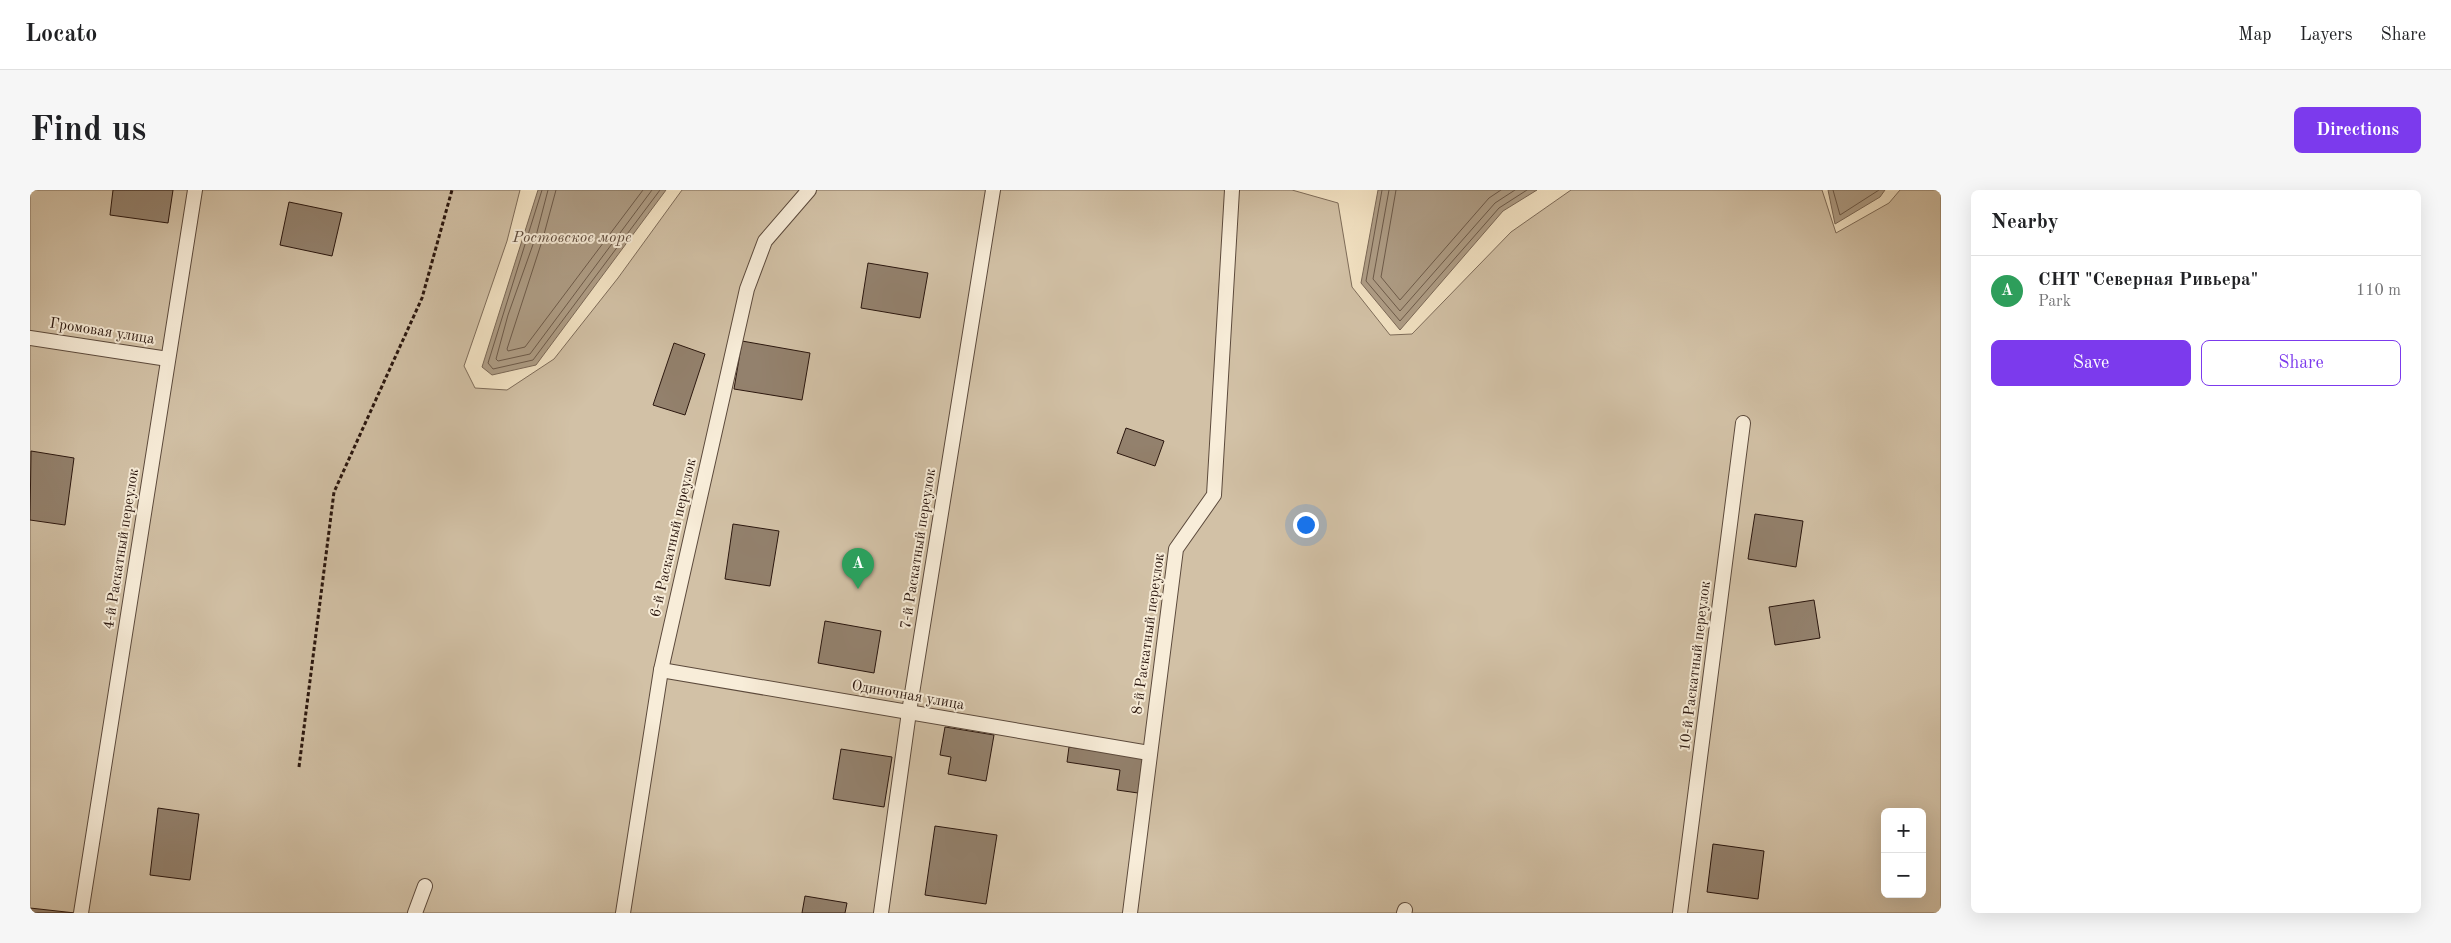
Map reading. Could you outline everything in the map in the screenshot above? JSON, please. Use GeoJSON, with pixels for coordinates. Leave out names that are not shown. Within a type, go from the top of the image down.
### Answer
{"type":"FeatureCollection","features":[{"type":"Feature","properties":{"kind":"lane","name":"4-й Раскатный переулок"},"geometry":{"type":"LineString","coordinates":[[81,913],[195,190]]}},
{"type":"Feature","properties":{"kind":"lane","name":"6-й Раскатный переулок"},"geometry":{"type":"LineString","coordinates":[[623,913],[661,670],[747,289],[765,240],[808,190]]}},
{"type":"Feature","properties":{"kind":"lane","name":"7-й Раскатный переулок"},"geometry":{"type":"LineString","coordinates":[[881,913],[909,712],[993,190]]}},
{"type":"Feature","properties":{"kind":"lane","name":"8-й Раскатный переулок"},"geometry":{"type":"LineString","coordinates":[[1130,913],[1176,549],[1214,495],[1232,190]]}},
{"type":"Feature","properties":{"kind":"lane","name":"Громовая улица"},"geometry":{"type":"LineString","coordinates":[[30,338],[168,359]]}},
{"type":"Feature","properties":{"kind":"lane","name":"10-й Раскатный переулок"},"geometry":{"type":"LineString","coordinates":[[1680,913],[1743,423]]}},
{"type":"Feature","properties":{"kind":"lane","name":"Одиночная улица"},"geometry":{"type":"LineString","coordinates":[[661,670],[1149,753]]}},
{"type":"Feature","properties":{"kind":"lane"},"geometry":{"type":"LineString","coordinates":[[415,913],[425,886]]}},
{"type":"Feature","properties":{"kind":"path"},"geometry":{"type":"LineString","coordinates":[[299,767],[334,492],[422,298],[452,190]]}},
{"type":"Feature","properties":{"kind":"shaded area"},"geometry":{"type":"Polygon","coordinates":[[[30,190],[520,190],[507,241],[464,366],[475,388],[507,390],[554,359],[618,278],[682,190],[1292,190],[1338,203],[1352,287],[1390,335],[1412,334],[1511,232],[1571,190],[1822,190],[1836,233],[1889,203],[1900,190],[1941,190],[1941,913],[30,913],[30,190]]]}},
{"type":"Feature","properties":{"kind":"water","name":"Ростовское море"},"geometry":{"type":"Polygon","coordinates":[[[538,190],[666,190],[536,365],[492,375],[482,367],[538,190]]]}},
{"type":"Feature","properties":{"kind":"water"},"geometry":{"type":"Polygon","coordinates":[[[1378,190],[1537,190],[1503,211],[1400,330],[1361,283],[1378,190]]]}},
{"type":"Feature","properties":{"kind":"water"},"geometry":{"type":"Polygon","coordinates":[[[1828,190],[1885,190],[1880,197],[1835,224],[1828,190]]]}},
{"type":"Feature","properties":{"kind":"building"},"geometry":{"type":"Polygon","coordinates":[[[113,190],[173,190],[168,223],[110,215],[113,190]]]}},
{"type":"Feature","properties":{"kind":"building"},"geometry":{"type":"Polygon","coordinates":[[[289,202],[342,213],[332,256],[280,245],[289,202]]]}},
{"type":"Feature","properties":{"kind":"building"},"geometry":{"type":"Polygon","coordinates":[[[868,263],[928,273],[920,318],[861,308],[868,263]]]}},
{"type":"Feature","properties":{"kind":"building"},"geometry":{"type":"Polygon","coordinates":[[[742,341],[810,353],[802,400],[734,389],[742,341]]]}},
{"type":"Feature","properties":{"kind":"building"},"geometry":{"type":"Polygon","coordinates":[[[674,343],[705,354],[685,415],[653,405],[674,343]]]}},
{"type":"Feature","properties":{"kind":"building"},"geometry":{"type":"Polygon","coordinates":[[[1126,428],[1164,441],[1155,466],[1117,453],[1126,428]]]}},
{"type":"Feature","properties":{"kind":"building"},"geometry":{"type":"Polygon","coordinates":[[[31,451],[74,458],[65,525],[30,520],[31,451]]]}},
{"type":"Feature","properties":{"kind":"building"},"geometry":{"type":"Polygon","coordinates":[[[1755,514],[1803,521],[1796,567],[1748,559],[1755,514]]]}},
{"type":"Feature","properties":{"kind":"building"},"geometry":{"type":"Polygon","coordinates":[[[733,524],[779,531],[770,586],[725,579],[733,524]]]}},
{"type":"Feature","properties":{"kind":"building"},"geometry":{"type":"Polygon","coordinates":[[[1814,600],[1820,638],[1775,645],[1769,607],[1814,600]]]}},
{"type":"Feature","properties":{"kind":"building"},"geometry":{"type":"Polygon","coordinates":[[[825,621],[881,631],[874,673],[818,663],[825,621]]]}},
{"type":"Feature","properties":{"kind":"building"},"geometry":{"type":"Polygon","coordinates":[[[945,727],[994,735],[986,781],[948,774],[951,757],[940,755],[945,727]]]}},
{"type":"Feature","properties":{"kind":"building"},"geometry":{"type":"Polygon","coordinates":[[[1069,747],[1143,757],[1138,793],[1117,790],[1120,770],[1067,762],[1069,747]]]}},
{"type":"Feature","properties":{"kind":"building"},"geometry":{"type":"Polygon","coordinates":[[[841,749],[892,757],[884,807],[833,799],[841,749]]]}},
{"type":"Feature","properties":{"kind":"building"},"geometry":{"type":"Polygon","coordinates":[[[158,808],[199,814],[190,880],[150,875],[158,808]]]}},
{"type":"Feature","properties":{"kind":"building"},"geometry":{"type":"Polygon","coordinates":[[[935,826],[997,835],[986,904],[925,895],[935,826]]]}},
{"type":"Feature","properties":{"kind":"building"},"geometry":{"type":"Polygon","coordinates":[[[1713,844],[1764,851],[1758,899],[1707,892],[1713,844]]]}},
{"type":"Feature","properties":{"kind":"building"},"geometry":{"type":"Polygon","coordinates":[[[805,896],[847,903],[845,913],[802,913],[805,896]]]}},
{"type":"Feature","properties":{"kind":"building"},"geometry":{"type":"Polygon","coordinates":[[[30,908],[75,913],[30,913],[30,908]]]}},
{"type":"Feature","properties":{"kind":"place","name":"СНТ \"Северная Ривьера\""},"geometry":{"type":"Point","coordinates":[858,589]}}]}
